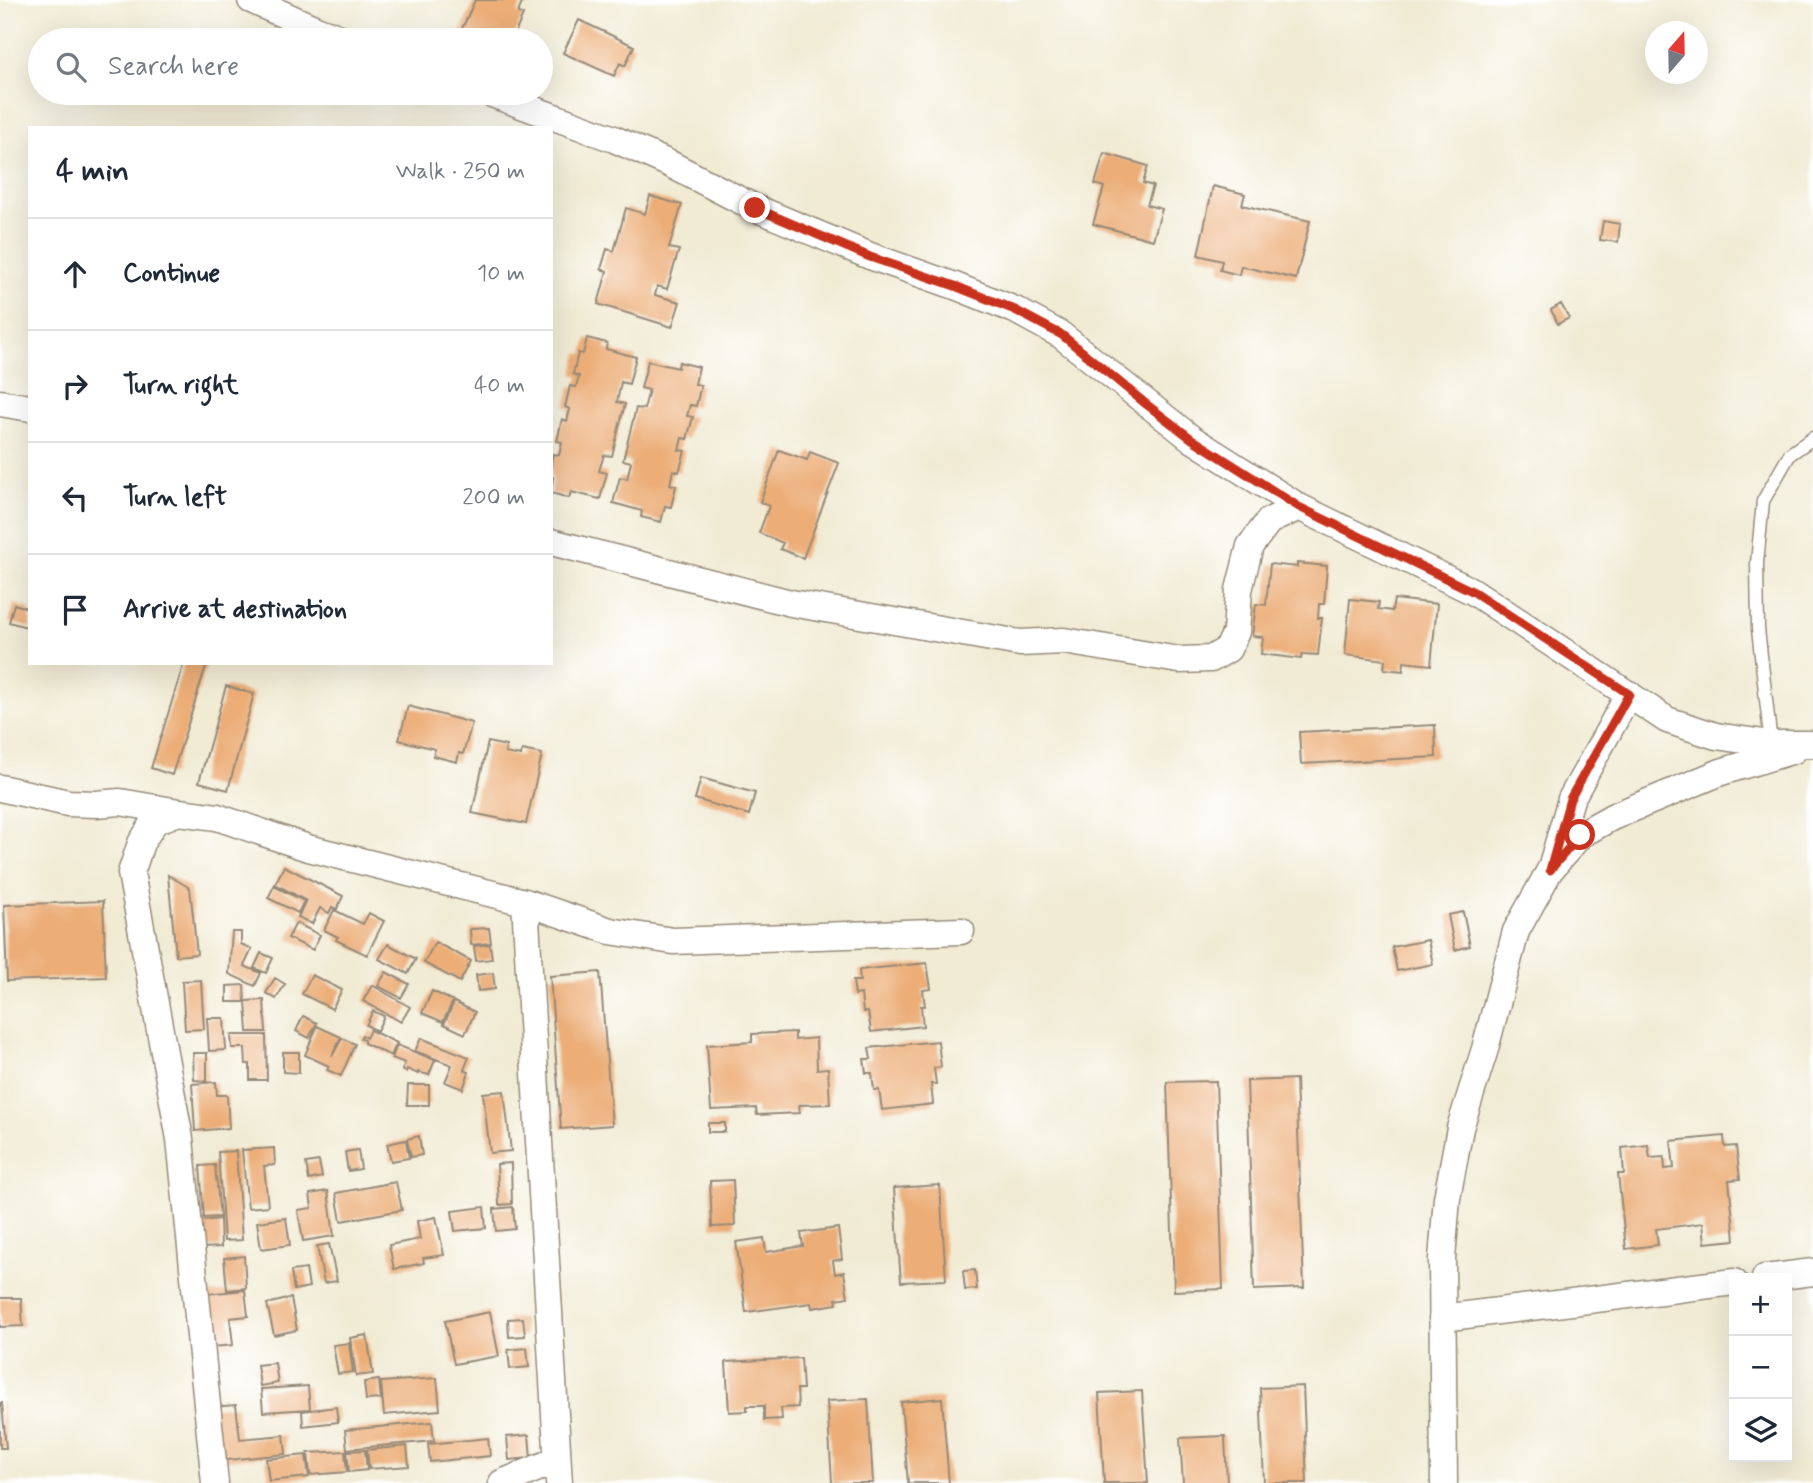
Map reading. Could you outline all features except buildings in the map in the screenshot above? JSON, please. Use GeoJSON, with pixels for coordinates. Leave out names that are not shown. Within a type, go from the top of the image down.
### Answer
{"type":"FeatureCollection","features":[{"type":"Feature","properties":{"kind":"street"},"geometry":{"type":"LineString","coordinates":[[251,0],[314,28]]}},
{"type":"Feature","properties":{"kind":"street"},"geometry":{"type":"LineString","coordinates":[[522,105],[614,139],[670,164],[755,208],[870,257],[1015,310],[1062,335],[1192,439],[1299,507],[1474,592],[1667,720],[1716,736],[1772,744],[1813,744],[1721,772],[1612,817],[1580,835],[1550,870],[1516,931],[1485,1049],[1460,1128],[1447,1198],[1442,1259],[1444,1483]]}},
{"type":"Feature","properties":{"kind":"street"},"geometry":{"type":"LineString","coordinates":[[0,403],[28,408]]}},
{"type":"Feature","properties":{"kind":"street"},"geometry":{"type":"LineString","coordinates":[[553,543],[791,603],[1020,643],[1064,641],[1178,660],[1211,659],[1228,649],[1236,632],[1239,590],[1250,547],[1269,521],[1299,507]]}},
{"type":"Feature","properties":{"kind":"street"},"geometry":{"type":"LineString","coordinates":[[1550,870],[1570,799],[1629,694]]}},
{"type":"Feature","properties":{"kind":"street"},"geometry":{"type":"LineString","coordinates":[[0,788],[68,803],[120,802],[217,817],[308,848],[525,902],[610,931],[673,941],[961,931]]}},
{"type":"Feature","properties":{"kind":"street"},"geometry":{"type":"LineString","coordinates":[[179,812],[155,821],[141,843],[131,873],[180,1139],[215,1483]]}},
{"type":"Feature","properties":{"kind":"street"},"geometry":{"type":"LineString","coordinates":[[502,1483],[558,1471],[525,902]]}},
{"type":"Feature","properties":{"kind":"street"},"geometry":{"type":"LineString","coordinates":[[1792,1275],[1813,1272]]}},
{"type":"Feature","properties":{"kind":"street"},"geometry":{"type":"LineString","coordinates":[[1442,1318],[1729,1283]]}},
{"type":"Feature","properties":{"kind":"lane"},"geometry":{"type":"LineString","coordinates":[[1772,744],[1758,629],[1757,564],[1763,501],[1790,454],[1813,438]]}},
{"type":"Feature","properties":{"kind":"route"},"geometry":{"type":"LineString","coordinates":[[755,208],[870,257],[1015,310],[1062,335],[1192,439],[1299,507],[1474,592],[1629,694],[1570,799],[1550,870],[1580,835]]}}]}
